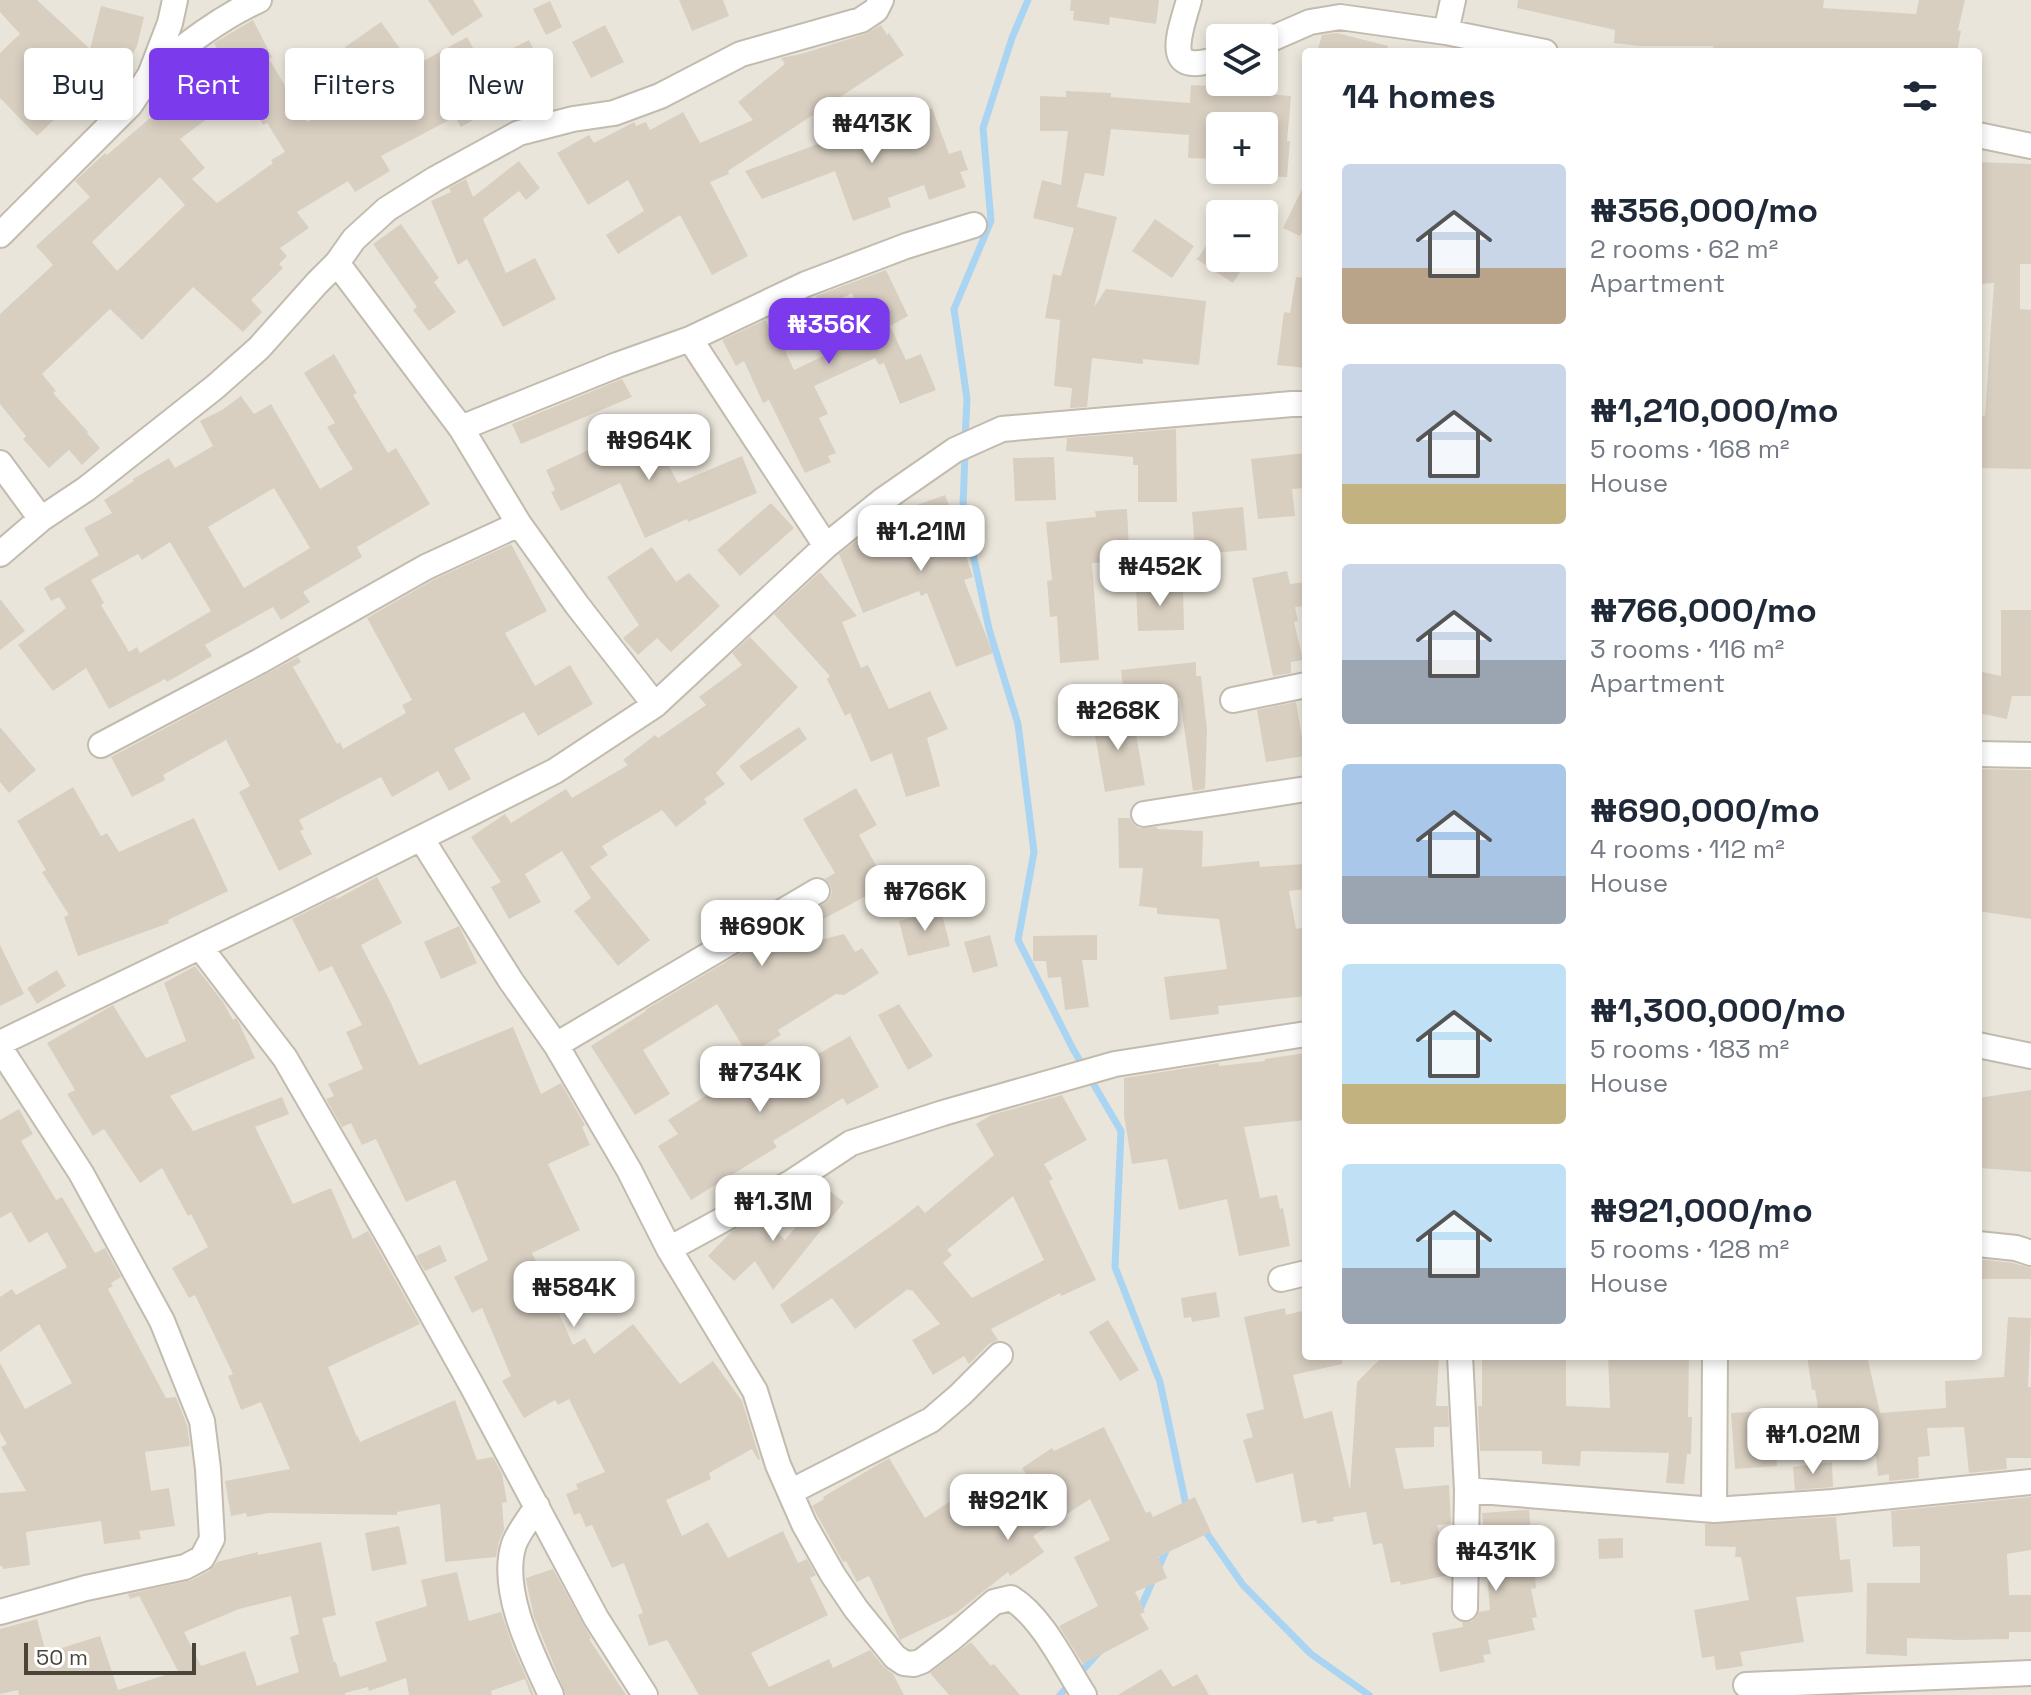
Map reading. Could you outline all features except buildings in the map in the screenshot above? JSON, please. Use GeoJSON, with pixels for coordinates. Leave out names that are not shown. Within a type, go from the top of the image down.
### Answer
{"type":"FeatureCollection","features":[{"type":"Feature","properties":{"kind":"street"},"geometry":{"type":"LineString","coordinates":[[160,48],[175,0]]}},
{"type":"Feature","properties":{"kind":"street"},"geometry":{"type":"LineString","coordinates":[[182,48],[259,0]]}},
{"type":"Feature","properties":{"kind":"street"},"geometry":{"type":"LineString","coordinates":[[0,554],[41,519],[86,489],[215,387],[259,348],[337,263],[354,239],[387,209],[519,133],[573,119],[614,113],[660,96],[741,54],[861,20],[876,10],[881,0]]}},
{"type":"Feature","properties":{"kind":"street"},"geometry":{"type":"LineString","coordinates":[[1189,0],[1177,42],[1178,51],[1190,65],[1206,63]]}},
{"type":"Feature","properties":{"kind":"street"},"geometry":{"type":"LineString","coordinates":[[1446,32],[1453,0]]}},
{"type":"Feature","properties":{"kind":"street"},"geometry":{"type":"LineString","coordinates":[[1278,36],[1310,22],[1340,17],[1446,32],[1525,48]]}},
{"type":"Feature","properties":{"kind":"street"},"geometry":{"type":"LineString","coordinates":[[0,235],[130,105],[149,76]]}},
{"type":"Feature","properties":{"kind":"street"},"geometry":{"type":"LineString","coordinates":[[1982,136],[2031,146]]}},
{"type":"Feature","properties":{"kind":"street"},"geometry":{"type":"LineString","coordinates":[[461,428],[690,339],[806,284],[906,246],[974,225]]}},
{"type":"Feature","properties":{"kind":"street"},"geometry":{"type":"LineString","coordinates":[[337,263],[461,428],[519,524],[577,605],[655,705]]}},
{"type":"Feature","properties":{"kind":"street"},"geometry":{"type":"LineString","coordinates":[[690,339],[826,546]]}},
{"type":"Feature","properties":{"kind":"street"},"geometry":{"type":"LineString","coordinates":[[0,1612],[86,1588],[185,1567],[202,1558],[212,1539],[202,1421],[162,1321],[81,1173],[0,1046],[555,771],[655,705],[826,546],[883,500],[955,450],[1002,429],[1302,404]]}},
{"type":"Feature","properties":{"kind":"street"},"geometry":{"type":"LineString","coordinates":[[0,463],[41,519]]}},
{"type":"Feature","properties":{"kind":"street"},"geometry":{"type":"LineString","coordinates":[[101,745],[260,661],[426,567],[519,524]]}},
{"type":"Feature","properties":{"kind":"street"},"geometry":{"type":"LineString","coordinates":[[1233,700],[1302,686]]}},
{"type":"Feature","properties":{"kind":"street"},"geometry":{"type":"LineString","coordinates":[[1982,754],[2031,755]]}},
{"type":"Feature","properties":{"kind":"street"},"geometry":{"type":"LineString","coordinates":[[1144,814],[1302,790]]}},
{"type":"Feature","properties":{"kind":"street"},"geometry":{"type":"LineString","coordinates":[[421,838],[511,981],[556,1045],[629,1170],[669,1249],[755,1391],[778,1465],[804,1524],[856,1609],[895,1657],[904,1663],[914,1664],[922,1661],[994,1602],[1011,1598],[1023,1605],[1046,1635],[1084,1695]]}},
{"type":"Feature","properties":{"kind":"street"},"geometry":{"type":"LineString","coordinates":[[556,1045],[817,891]]}},
{"type":"Feature","properties":{"kind":"street"},"geometry":{"type":"LineString","coordinates":[[200,947],[285,1058],[472,1386],[596,1618],[645,1695]]}},
{"type":"Feature","properties":{"kind":"street"},"geometry":{"type":"LineString","coordinates":[[669,1249],[792,1182],[851,1143],[1115,1064],[1302,1035]]}},
{"type":"Feature","properties":{"kind":"street"},"geometry":{"type":"LineString","coordinates":[[1982,1046],[2031,1056]]}},
{"type":"Feature","properties":{"kind":"street"},"geometry":{"type":"LineString","coordinates":[[1982,1244],[2031,1253]]}},
{"type":"Feature","properties":{"kind":"street"},"geometry":{"type":"LineString","coordinates":[[1281,1279],[1302,1274]]}},
{"type":"Feature","properties":{"kind":"street"},"geometry":{"type":"LineString","coordinates":[[790,1492],[931,1420],[1000,1355]]}},
{"type":"Feature","properties":{"kind":"street"},"geometry":{"type":"LineString","coordinates":[[1460,1360],[1467,1490],[1465,1608]]}},
{"type":"Feature","properties":{"kind":"street"},"geometry":{"type":"LineString","coordinates":[[1714,1510],[1715,1360]]}},
{"type":"Feature","properties":{"kind":"street"},"geometry":{"type":"LineString","coordinates":[[1467,1490],[1714,1510],[1833,1502],[2031,1482]]}},
{"type":"Feature","properties":{"kind":"street"},"geometry":{"type":"LineString","coordinates":[[537,1506],[514,1544],[510,1576],[521,1625],[544,1693]]}},
{"type":"Feature","properties":{"kind":"street"},"geometry":{"type":"LineString","coordinates":[[1746,1685],[2031,1673]]}},
{"type":"Feature","properties":{"kind":"shaded area"},"geometry":{"type":"Polygon","coordinates":[[[0,0],[2031,0],[2031,1695],[0,1695],[0,0]]]}},
{"type":"Feature","properties":{"kind":"waterway"},"geometry":{"type":"LineString","coordinates":[[965,441],[967,399],[954,309],[991,221],[983,128],[1012,38],[1028,0]]}},
{"type":"Feature","properties":{"kind":"waterway"},"geometry":{"type":"LineString","coordinates":[[965,453],[963,507],[989,629],[1018,724],[1034,852],[1018,940],[1073,1049],[1121,1131],[1115,1267],[1160,1382],[1186,1505],[1184,1509]]}},
{"type":"Feature","properties":{"kind":"waterway"},"geometry":{"type":"LineString","coordinates":[[1203,1528],[1243,1585],[1311,1654],[1369,1695]]}},
{"type":"Feature","properties":{"kind":"waterway"},"geometry":{"type":"LineString","coordinates":[[1138,1611],[1168,1546]]}},
{"type":"Feature","properties":{"kind":"waterway"},"geometry":{"type":"LineString","coordinates":[[1060,1695],[1099,1652]]}}]}
